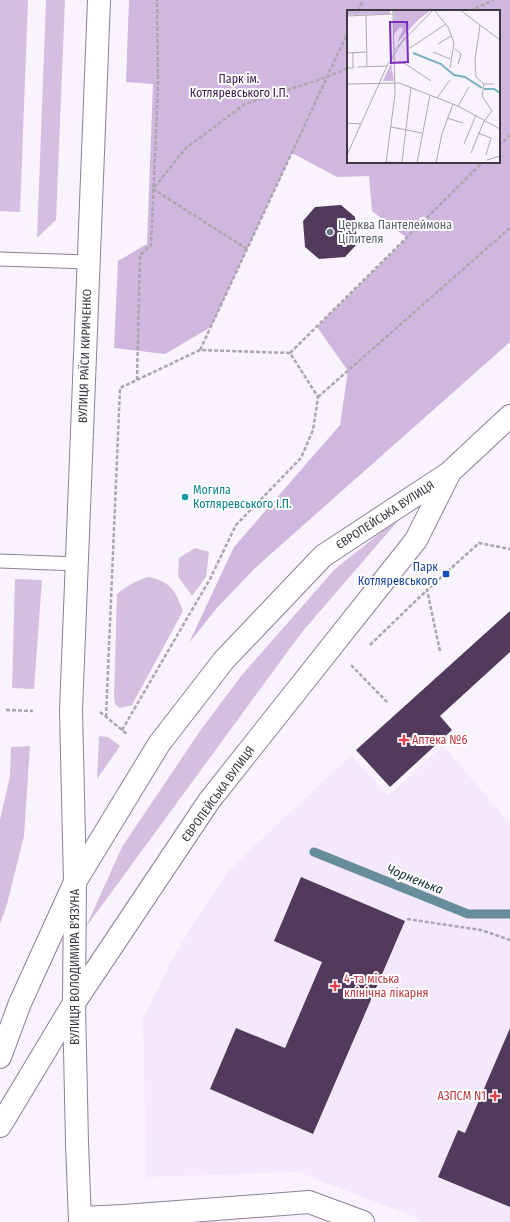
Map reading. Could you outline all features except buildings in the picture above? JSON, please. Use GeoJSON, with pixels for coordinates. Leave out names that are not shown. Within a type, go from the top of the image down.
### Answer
{"type":"FeatureCollection","features":[{"type":"Feature","properties":{"kind":"main road","name":"ВУЛИЦЯ РАЇСИ КИРИЧЕНКО"},"geometry":{"type":"LineString","coordinates":[[71,711],[99,0]]}},
{"type":"Feature","properties":{"kind":"main road","name":"ЄВРОПЕЙСЬКА ВУЛИЦЯ"},"geometry":{"type":"LineString","coordinates":[[0,1057],[20,1003],[75,882],[159,744],[224,660],[323,556],[449,473],[510,416]]}},
{"type":"Feature","properties":{"kind":"main road","name":"ЄВРОПЕЙСЬКА ВУЛИЦЯ"},"geometry":{"type":"LineString","coordinates":[[0,1126],[74,1003],[209,801],[416,540],[449,473]]}},
{"type":"Feature","properties":{"kind":"main road","name":"ВУЛИЦЯ ВОЛОДИМИРА В'ЯЗУНА"},"geometry":{"type":"LineString","coordinates":[[71,711],[75,882],[74,1003],[80,1220]]}},
{"type":"Feature","properties":{"kind":"main road"},"geometry":{"type":"LineString","coordinates":[[80,1220],[309,1202],[363,1222]]}},
{"type":"Feature","properties":{"kind":"lane"},"geometry":{"type":"LineString","coordinates":[[0,259],[88,262]]}},
{"type":"Feature","properties":{"kind":"lane"},"geometry":{"type":"LineString","coordinates":[[0,561],[77,564]]}},
{"type":"Feature","properties":{"kind":"path"},"geometry":{"type":"LineString","coordinates":[[136,380],[140,255],[151,245],[158,87],[157,0]]}},
{"type":"Feature","properties":{"kind":"path"},"geometry":{"type":"LineString","coordinates":[[358,10],[363,0]]}},
{"type":"Feature","properties":{"kind":"path"},"geometry":{"type":"LineString","coordinates":[[472,10],[494,0]]}},
{"type":"Feature","properties":{"kind":"path"},"geometry":{"type":"LineString","coordinates":[[200,350],[347,34]]}},
{"type":"Feature","properties":{"kind":"path"},"geometry":{"type":"LineString","coordinates":[[153,189],[186,148],[245,104],[327,77],[347,68]]}},
{"type":"Feature","properties":{"kind":"path"},"geometry":{"type":"LineString","coordinates":[[500,145],[510,135]]}},
{"type":"Feature","properties":{"kind":"path"},"geometry":{"type":"LineString","coordinates":[[106,717],[120,388],[200,350],[290,354],[482,163]]}},
{"type":"Feature","properties":{"kind":"path"},"geometry":{"type":"LineString","coordinates":[[153,189],[247,249]]}},
{"type":"Feature","properties":{"kind":"path"},"geometry":{"type":"LineString","coordinates":[[318,397],[510,228]]}},
{"type":"Feature","properties":{"kind":"path"},"geometry":{"type":"LineString","coordinates":[[122,730],[210,579],[236,525],[301,458],[314,430],[318,397],[290,354]]}},
{"type":"Feature","properties":{"kind":"path"},"geometry":{"type":"LineString","coordinates":[[366,648],[479,543],[510,549]]}},
{"type":"Feature","properties":{"kind":"path"},"geometry":{"type":"LineString","coordinates":[[428,590],[440,651]]}},
{"type":"Feature","properties":{"kind":"path"},"geometry":{"type":"LineString","coordinates":[[350,663],[387,702]]}},
{"type":"Feature","properties":{"kind":"path"},"geometry":{"type":"LineString","coordinates":[[6,710],[33,711]]}},
{"type":"Feature","properties":{"kind":"path"},"geometry":{"type":"LineString","coordinates":[[100,712],[127,734]]}},
{"type":"Feature","properties":{"kind":"path"},"geometry":{"type":"LineString","coordinates":[[407,919],[481,930],[510,940]]}},
{"type":"Feature","properties":{"kind":"shaded area"},"geometry":{"type":"Polygon","coordinates":[[[0,0],[28,0],[20,212],[0,211],[0,0]]]}},
{"type":"Feature","properties":{"kind":"shaded area"},"geometry":{"type":"Polygon","coordinates":[[[46,0],[65,0],[56,220],[37,238],[46,0]]]}},
{"type":"Feature","properties":{"kind":"shaded area"},"geometry":{"type":"Polygon","coordinates":[[[404,514],[302,632],[86,927],[122,847],[200,731],[241,676],[335,569],[404,514]]]}},
{"type":"Feature","properties":{"kind":"shaded area"},"geometry":{"type":"Polygon","coordinates":[[[195,548],[209,552],[206,577],[192,596],[178,576],[179,558],[195,548]]]}},
{"type":"Feature","properties":{"kind":"shaded area"},"geometry":{"type":"Polygon","coordinates":[[[148,577],[167,584],[178,598],[183,611],[132,705],[120,708],[115,704],[114,697],[117,594],[132,584],[148,577]]]}},
{"type":"Feature","properties":{"kind":"shaded area"},"geometry":{"type":"Polygon","coordinates":[[[15,579],[42,580],[34,689],[12,688],[15,579]]]}},
{"type":"Feature","properties":{"kind":"shaded area"},"geometry":{"type":"Polygon","coordinates":[[[99,736],[108,737],[120,746],[97,779],[99,736]]]}},
{"type":"Feature","properties":{"kind":"shaded area","name":"4-та міська клінічна лікарня"},"geometry":{"type":"Polygon","coordinates":[[[443,745],[510,824],[510,1222],[421,1222],[414,1217],[298,1172],[146,1177],[143,1019],[176,952],[227,872],[351,755],[388,796],[443,745]]]}},
{"type":"Feature","properties":{"kind":"shaded area"},"geometry":{"type":"Polygon","coordinates":[[[30,746],[24,836],[7,904],[0,924],[0,820],[10,776],[11,747],[30,746]]]}},
{"type":"Feature","properties":{"kind":"green space","name":"Парк ім. Котляревського І.П."},"geometry":{"type":"Polygon","coordinates":[[[129,0],[510,0],[510,342],[255,568],[216,609],[189,643],[234,547],[340,425],[348,371],[317,327],[407,238],[372,211],[369,176],[337,177],[292,153],[211,327],[165,354],[114,348],[118,261],[147,244],[153,84],[126,82],[129,0]]]}},
{"type":"Feature","properties":{"kind":"waterway","name":"Чорненька"},"geometry":{"type":"LineString","coordinates":[[314,852],[468,914],[510,914]]}},
{"type":"Feature","properties":{"kind":"place","name":"Церква Пантелеймона Цілителя"},"geometry":{"type":"Point","coordinates":[330,232]}},
{"type":"Feature","properties":{"kind":"place","name":"Могила Котляревського І.П."},"geometry":{"type":"Point","coordinates":[185,497]}},
{"type":"Feature","properties":{"kind":"place","name":"Парк Котляревського"},"geometry":{"type":"Point","coordinates":[446,574]}},
{"type":"Feature","properties":{"kind":"place","name":"Аптека №6"},"geometry":{"type":"Point","coordinates":[404,740]}},
{"type":"Feature","properties":{"kind":"place","name":"4-та міська клінічна лікарня"},"geometry":{"type":"Point","coordinates":[335,986]}},
{"type":"Feature","properties":{"kind":"place","name":"АЗПСМ N1"},"geometry":{"type":"Point","coordinates":[495,1096]}}]}
